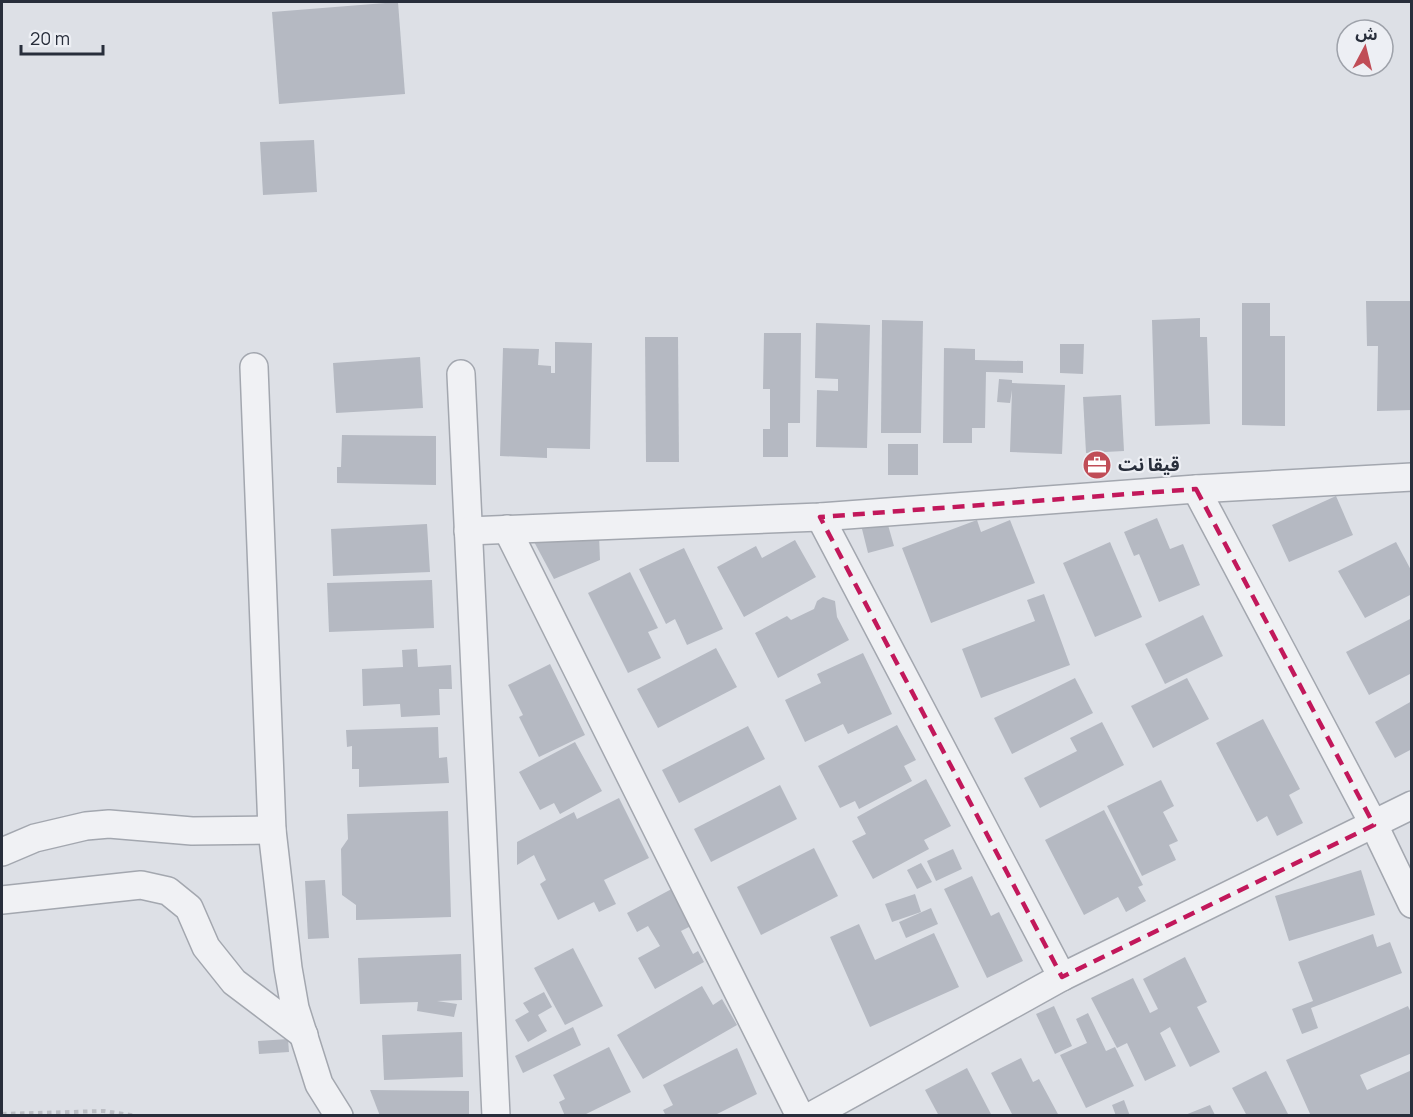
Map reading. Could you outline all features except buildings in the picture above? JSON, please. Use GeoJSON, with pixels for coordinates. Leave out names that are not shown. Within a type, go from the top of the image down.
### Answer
{"type":"FeatureCollection","features":[{"type":"Feature","properties":{"kind":"street"},"geometry":{"type":"LineString","coordinates":[[254,367],[272,830],[288,968],[295,1008],[319,1084],[339,1116]]}},
{"type":"Feature","properties":{"kind":"street"},"geometry":{"type":"LineString","coordinates":[[461,374],[496,1116]]}},
{"type":"Feature","properties":{"kind":"street"},"geometry":{"type":"LineString","coordinates":[[468,531],[820,517],[1196,489],[1412,477]]}},
{"type":"Feature","properties":{"kind":"street"},"geometry":{"type":"LineString","coordinates":[[1196,489],[1374,825],[1412,904]]}},
{"type":"Feature","properties":{"kind":"street"},"geometry":{"type":"LineString","coordinates":[[820,517],[1062,978]]}},
{"type":"Feature","properties":{"kind":"street"},"geometry":{"type":"LineString","coordinates":[[507,529],[800,1116]]}},
{"type":"Feature","properties":{"kind":"street"},"geometry":{"type":"LineString","coordinates":[[811,1116],[1062,978],[1412,805]]}},
{"type":"Feature","properties":{"kind":"street"},"geometry":{"type":"LineString","coordinates":[[2,852],[35,838],[86,826],[109,824],[192,831],[272,830]]}},
{"type":"Feature","properties":{"kind":"street"},"geometry":{"type":"LineString","coordinates":[[2,900],[141,885],[168,891],[189,908],[206,947],[234,982],[304,1035]]}},
{"type":"Feature","properties":{"kind":"path"},"geometry":{"type":"LineString","coordinates":[[2,1114],[104,1111],[137,1116]]}},
{"type":"Feature","properties":{"kind":"highlighted area"},"geometry":{"type":"Polygon","coordinates":[[[1196,489],[1374,825],[1062,977],[820,517],[1196,489]]]}},
{"type":"Feature","properties":{"kind":"place","name":"قيقا نت"},"geometry":{"type":"Point","coordinates":[1097,465]}}]}
